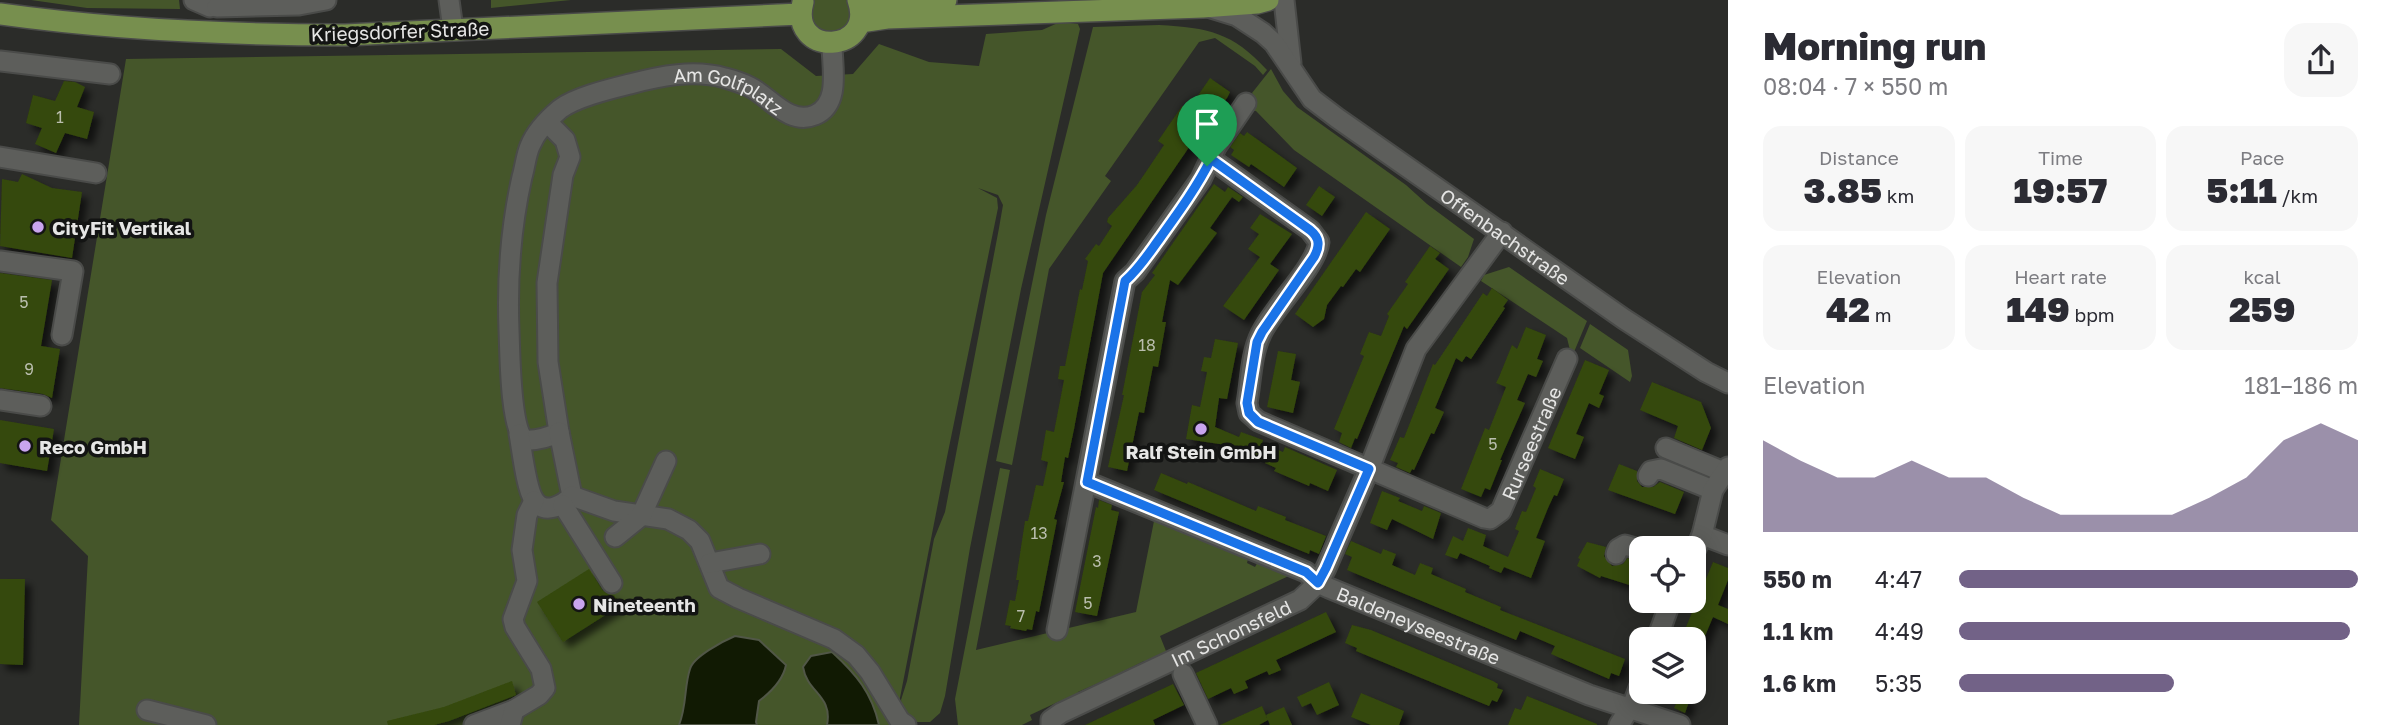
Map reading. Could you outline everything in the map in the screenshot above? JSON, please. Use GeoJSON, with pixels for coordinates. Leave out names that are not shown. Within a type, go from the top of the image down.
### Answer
{"type":"FeatureCollection","features":[{"type":"Feature","properties":{"kind":"main road"},"geometry":{"type":"LineString","coordinates":[[859,8],[946,0]]}},
{"type":"Feature","properties":{"kind":"main road"},"geometry":{"type":"LineString","coordinates":[[859,8],[887,18],[1203,7],[1268,0]]}},
{"type":"Feature","properties":{"kind":"main road","name":"Kriegsdorfer Straße"},"geometry":{"type":"LineString","coordinates":[[0,14],[83,25],[210,33],[345,35],[802,7]]}},
{"type":"Feature","properties":{"kind":"main road"},"geometry":{"type":"LineString","coordinates":[[802,7],[803,25],[810,35],[832,44],[849,37],[859,8]]}},
{"type":"Feature","properties":{"kind":"street"},"geometry":{"type":"LineString","coordinates":[[210,33],[207,4],[326,0]]}},
{"type":"Feature","properties":{"kind":"street"},"geometry":{"type":"LineString","coordinates":[[449,0],[453,29]]}},
{"type":"Feature","properties":{"kind":"street","name":"Offenbachstraße"},"geometry":{"type":"LineString","coordinates":[[1284,0],[1288,46],[1296,74]]}},
{"type":"Feature","properties":{"kind":"street","name":"Offenbachstraße"},"geometry":{"type":"LineString","coordinates":[[1203,7],[1222,10],[1252,25],[1274,43],[1307,93],[1324,108],[1642,331],[1728,383]]}},
{"type":"Feature","properties":{"kind":"street","name":"Am Golfplatz"},"geometry":{"type":"LineString","coordinates":[[547,122],[564,106],[618,87],[690,74],[736,81],[752,88],[768,102],[791,115],[812,117],[826,109],[832,99],[832,44]]}},
{"type":"Feature","properties":{"kind":"street"},"geometry":{"type":"LineString","coordinates":[[0,61],[110,75]]}},
{"type":"Feature","properties":{"kind":"street"},"geometry":{"type":"LineString","coordinates":[[1058,630],[1125,281],[1135,272],[1179,212],[1201,179],[1216,147],[1246,103]]}},
{"type":"Feature","properties":{"kind":"street"},"geometry":{"type":"LineString","coordinates":[[612,583],[567,500],[548,362],[547,283],[563,175],[570,157],[565,140],[547,122],[538,131],[530,146],[517,198],[510,265],[511,369],[519,434],[534,500],[542,506],[554,508],[567,500],[614,511],[668,519],[689,530],[699,541],[719,588],[834,639],[856,655],[870,672],[900,722],[906,725]]}},
{"type":"Feature","properties":{"kind":"street"},"geometry":{"type":"LineString","coordinates":[[0,157],[96,173]]}},
{"type":"Feature","properties":{"kind":"street"},"geometry":{"type":"LineString","coordinates":[[1211,159],[1310,230],[1319,242],[1314,257],[1257,342],[1247,403],[1249,413],[1258,422],[1369,469]]}},
{"type":"Feature","properties":{"kind":"street","name":"Im Schonsfeld"},"geometry":{"type":"LineString","coordinates":[[1051,725],[1051,720],[1060,713],[1300,600],[1318,583],[1369,469],[1416,349],[1502,232]]}},
{"type":"Feature","properties":{"kind":"street"},"geometry":{"type":"LineString","coordinates":[[0,261],[73,271],[62,335]]}},
{"type":"Feature","properties":{"kind":"street","name":"Rurseestraße"},"geometry":{"type":"LineString","coordinates":[[1369,469],[1484,518],[1497,516],[1567,359]]}},
{"type":"Feature","properties":{"kind":"street"},"geometry":{"type":"LineString","coordinates":[[0,400],[41,407]]}},
{"type":"Feature","properties":{"kind":"street"},"geometry":{"type":"LineString","coordinates":[[519,434],[524,440],[531,440],[547,438],[559,432]]}},
{"type":"Feature","properties":{"kind":"street"},"geometry":{"type":"LineString","coordinates":[[1666,448],[1727,470],[1713,491],[1700,536]]}},
{"type":"Feature","properties":{"kind":"street"},"geometry":{"type":"LineString","coordinates":[[615,537],[641,516],[667,461]]}},
{"type":"Feature","properties":{"kind":"street"},"geometry":{"type":"LineString","coordinates":[[1648,476],[1651,471],[1661,469],[1713,491]]}},
{"type":"Feature","properties":{"kind":"street","name":"Baldeneyseestraße"},"geometry":{"type":"LineString","coordinates":[[1087,482],[1306,572],[1318,583],[1589,695],[1623,717],[1680,725]]}},
{"type":"Feature","properties":{"kind":"street"},"geometry":{"type":"LineString","coordinates":[[474,725],[512,718],[545,688],[541,668],[515,627],[513,619],[527,580],[522,550],[527,515],[534,500]]}},
{"type":"Feature","properties":{"kind":"street"},"geometry":{"type":"LineString","coordinates":[[1706,544],[1728,545]]}},
{"type":"Feature","properties":{"kind":"street"},"geometry":{"type":"LineString","coordinates":[[1616,554],[1618,549],[1625,545],[1629,546]]}},
{"type":"Feature","properties":{"kind":"street"},"geometry":{"type":"LineString","coordinates":[[709,563],[760,554]]}},
{"type":"Feature","properties":{"kind":"street"},"geometry":{"type":"LineString","coordinates":[[1183,674],[1207,725]]}},
{"type":"Feature","properties":{"kind":"street"},"geometry":{"type":"LineString","coordinates":[[147,710],[206,725]]}},
{"type":"Feature","properties":{"kind":"green space"},"geometry":{"type":"Polygon","coordinates":[[[31,0],[179,0],[180,9],[87,8],[31,0]]]}},
{"type":"Feature","properties":{"kind":"green space"},"geometry":{"type":"Polygon","coordinates":[[[491,0],[571,0],[491,8],[491,0]]]}},
{"type":"Feature","properties":{"kind":"green space"},"geometry":{"type":"Polygon","coordinates":[[[813,0],[848,0],[851,22],[834,35],[814,27],[809,7],[813,0]]]}},
{"type":"Feature","properties":{"kind":"green space"},"geometry":{"type":"Polygon","coordinates":[[[1060,22],[1078,24],[1080,29],[1021,289],[970,548],[945,696],[940,713],[930,722],[914,722],[903,713],[901,700],[934,539],[945,512],[1003,205],[998,195],[978,188],[997,198],[998,208],[898,708],[914,725],[79,725],[88,556],[51,520],[126,59],[781,49],[816,76],[853,74],[879,44],[929,62],[979,66],[986,34],[1042,30],[1060,22]]]}},
{"type":"Feature","properties":{"kind":"green space"},"geometry":{"type":"Polygon","coordinates":[[[1159,25],[1219,34],[1242,47],[1267,70],[1263,75],[1255,66],[1215,38],[1199,42],[1105,176],[1111,181],[1049,269],[1012,465],[996,461],[1046,215],[1093,27],[1159,25]]]}},
{"type":"Feature","properties":{"kind":"green space"},"geometry":{"type":"Polygon","coordinates":[[[1271,69],[1283,91],[1297,107],[1406,185],[1474,239],[1468,257],[1461,267],[1294,150],[1256,111],[1246,110],[1255,97],[1252,93],[1271,69]]]}},
{"type":"Feature","properties":{"kind":"green space"},"geometry":{"type":"Polygon","coordinates":[[[1509,267],[1587,321],[1574,352],[1570,350],[1567,338],[1481,281],[1484,275],[1509,267]]]}},
{"type":"Feature","properties":{"kind":"green space"},"geometry":{"type":"Polygon","coordinates":[[[1590,324],[1628,350],[1632,376],[1630,382],[1580,348],[1590,324]]]}},
{"type":"Feature","properties":{"kind":"green space"},"geometry":{"type":"Polygon","coordinates":[[[1000,468],[1010,470],[976,650],[1136,612],[1154,521],[1248,559],[1247,563],[1255,567],[1260,558],[1295,573],[1160,636],[1168,656],[1151,664],[1144,661],[1120,673],[1118,680],[1109,685],[1103,681],[1078,692],[1076,700],[1067,704],[1060,701],[1030,715],[1032,720],[1022,725],[958,725],[955,699],[1000,468]]]}},
{"type":"Feature","properties":{"kind":"shaded area"},"geometry":{"type":"Polygon","coordinates":[[[735,636],[759,640],[786,665],[776,685],[759,701],[757,725],[679,725],[692,664],[709,650],[735,636]]]}},
{"type":"Feature","properties":{"kind":"shaded area"},"geometry":{"type":"Polygon","coordinates":[[[832,652],[862,685],[872,703],[879,725],[827,725],[826,707],[809,683],[803,667],[811,656],[832,652]]]}},
{"type":"Feature","properties":{"kind":"building"},"geometry":{"type":"Polygon","coordinates":[[[1210,78],[1230,92],[1227,98],[1211,119],[1209,118],[1103,273],[1068,458],[1065,457],[1061,482],[1064,482],[1054,519],[1057,520],[1039,612],[1036,611],[1032,630],[1010,628],[1011,626],[1005,625],[1010,600],[1015,601],[1025,521],[1028,521],[1036,485],[1043,486],[1048,462],[1041,460],[1046,430],[1054,432],[1064,380],[1058,379],[1060,366],[1065,366],[1088,261],[1085,259],[1096,244],[1099,246],[1112,226],[1107,222],[1108,218],[1137,185],[1164,145],[1158,141],[1182,106],[1188,110],[1210,78]]]}},
{"type":"Feature","properties":{"kind":"building"},"geometry":{"type":"Polygon","coordinates":[[[64,81],[85,87],[77,107],[94,112],[87,139],[65,133],[56,153],[35,144],[42,128],[26,123],[33,95],[55,101],[64,81]]]}},
{"type":"Feature","properties":{"kind":"building"},"geometry":{"type":"Polygon","coordinates":[[[1247,132],[1297,168],[1284,187],[1251,164],[1249,167],[1231,155],[1234,150],[1230,147],[1240,133],[1244,136],[1247,132]]]}},
{"type":"Feature","properties":{"kind":"building","name":"CityFit Vertikal"},"geometry":{"type":"Polygon","coordinates":[[[22,174],[52,188],[82,192],[72,258],[0,246],[2,179],[18,182],[22,174]]]}},
{"type":"Feature","properties":{"kind":"building"},"geometry":{"type":"Polygon","coordinates":[[[1214,184],[1225,192],[1228,187],[1243,197],[1239,202],[1232,197],[1210,228],[1217,233],[1178,285],[1170,280],[1162,322],[1166,322],[1158,367],[1153,366],[1144,413],[1139,412],[1127,471],[1108,467],[1142,292],[1155,275],[1152,273],[1214,184]]]}},
{"type":"Feature","properties":{"kind":"building"},"geometry":{"type":"Polygon","coordinates":[[[1319,186],[1335,197],[1322,216],[1306,205],[1319,186]]]}},
{"type":"Feature","properties":{"kind":"building"},"geometry":{"type":"Polygon","coordinates":[[[1366,212],[1390,229],[1360,272],[1356,269],[1327,305],[1324,319],[1313,327],[1295,314],[1366,212]]]}},
{"type":"Feature","properties":{"kind":"building"},"geometry":{"type":"Polygon","coordinates":[[[1260,214],[1292,234],[1270,264],[1279,270],[1244,320],[1223,306],[1260,257],[1248,249],[1259,234],[1250,228],[1260,214]]]}},
{"type":"Feature","properties":{"kind":"building"},"geometry":{"type":"Polygon","coordinates":[[[1430,246],[1440,253],[1435,259],[1449,269],[1407,329],[1404,326],[1351,448],[1339,442],[1342,433],[1334,429],[1364,356],[1360,354],[1369,332],[1381,336],[1389,316],[1387,314],[1430,246]]]}},
{"type":"Feature","properties":{"kind":"building"},"geometry":{"type":"Polygon","coordinates":[[[0,273],[52,280],[41,346],[60,349],[52,398],[43,394],[0,388],[0,273]]]}},
{"type":"Feature","properties":{"kind":"building"},"geometry":{"type":"Polygon","coordinates":[[[1492,288],[1508,300],[1503,307],[1505,308],[1471,359],[1466,356],[1462,362],[1456,358],[1435,408],[1444,412],[1414,470],[1410,473],[1396,467],[1398,463],[1390,460],[1400,437],[1404,438],[1433,364],[1435,365],[1483,293],[1487,296],[1492,288]]]}},
{"type":"Feature","properties":{"kind":"building"},"geometry":{"type":"Polygon","coordinates":[[[1526,327],[1546,335],[1537,359],[1543,361],[1536,377],[1528,374],[1517,400],[1525,403],[1490,490],[1485,488],[1481,497],[1461,489],[1485,428],[1489,430],[1506,387],[1496,383],[1512,345],[1517,349],[1526,327]]]}},
{"type":"Feature","properties":{"kind":"building"},"geometry":{"type":"Polygon","coordinates":[[[1215,339],[1238,343],[1227,399],[1219,398],[1215,427],[1239,437],[1241,432],[1263,440],[1262,443],[1283,452],[1285,447],[1337,470],[1328,491],[1274,471],[1276,468],[1265,463],[1266,461],[1250,454],[1246,456],[1226,445],[1186,439],[1192,405],[1200,407],[1207,372],[1201,371],[1204,357],[1211,358],[1215,339]]]}},
{"type":"Feature","properties":{"kind":"building"},"geometry":{"type":"Polygon","coordinates":[[[1278,351],[1296,354],[1291,380],[1300,382],[1293,413],[1267,407],[1278,351]]]}},
{"type":"Feature","properties":{"kind":"building"},"geometry":{"type":"Polygon","coordinates":[[[1585,360],[1609,370],[1599,394],[1604,396],[1599,408],[1589,403],[1576,434],[1584,437],[1575,459],[1548,448],[1585,360]]]}},
{"type":"Feature","properties":{"kind":"building"},"geometry":{"type":"Polygon","coordinates":[[[1652,382],[1701,402],[1711,428],[1702,450],[1674,438],[1678,426],[1640,410],[1652,382]]]}},
{"type":"Feature","properties":{"kind":"building","name":"Reco GmbH"},"geometry":{"type":"Polygon","coordinates":[[[0,420],[54,429],[47,471],[0,463],[0,420]]]}},
{"type":"Feature","properties":{"kind":"building"},"geometry":{"type":"Polygon","coordinates":[[[1619,464],[1637,471],[1637,481],[1642,487],[1653,487],[1660,482],[1684,492],[1675,514],[1608,490],[1619,464]]]}},
{"type":"Feature","properties":{"kind":"building"},"geometry":{"type":"Polygon","coordinates":[[[1540,469],[1564,479],[1557,496],[1554,495],[1536,538],[1545,541],[1531,578],[1504,567],[1501,573],[1460,553],[1457,559],[1445,555],[1453,536],[1463,541],[1468,528],[1486,535],[1483,546],[1508,557],[1519,531],[1515,529],[1536,488],[1533,486],[1540,469]]]}},
{"type":"Feature","properties":{"kind":"building"},"geometry":{"type":"Polygon","coordinates":[[[1161,473],[1256,511],[1258,506],[1326,536],[1319,554],[1310,550],[1309,554],[1154,490],[1161,473]]]}},
{"type":"Feature","properties":{"kind":"building"},"geometry":{"type":"Polygon","coordinates":[[[1382,491],[1422,511],[1424,506],[1441,513],[1433,539],[1392,519],[1387,530],[1370,523],[1382,491]]]}},
{"type":"Feature","properties":{"kind":"building"},"geometry":{"type":"Polygon","coordinates":[[[1099,500],[1112,505],[1111,510],[1119,512],[1097,616],[1075,612],[1099,500]]]}},
{"type":"Feature","properties":{"kind":"building"},"geometry":{"type":"Polygon","coordinates":[[[1351,541],[1381,554],[1383,549],[1396,554],[1392,565],[1415,575],[1420,563],[1433,568],[1431,574],[1501,607],[1500,610],[1625,659],[1619,676],[1611,673],[1609,679],[1551,654],[1555,646],[1520,631],[1516,640],[1347,570],[1352,557],[1345,554],[1351,541]]]}},
{"type":"Feature","properties":{"kind":"building"},"geometry":{"type":"Polygon","coordinates":[[[1587,542],[1606,547],[1604,556],[1612,566],[1623,564],[1629,559],[1629,585],[1601,576],[1600,578],[1577,566],[1580,559],[1578,558],[1587,542]]]}},
{"type":"Feature","properties":{"kind":"building"},"geometry":{"type":"Polygon","coordinates":[[[1713,562],[1728,568],[1728,580],[1718,605],[1728,609],[1728,624],[1713,617],[1706,634],[1706,627],[1686,627],[1692,613],[1706,613],[1706,579],[1713,562]]]}},
{"type":"Feature","properties":{"kind":"building","name":"Nineteenth"},"geometry":{"type":"Polygon","coordinates":[[[589,569],[602,590],[614,595],[621,605],[563,642],[537,602],[589,569]]]}},
{"type":"Feature","properties":{"kind":"building"},"geometry":{"type":"Polygon","coordinates":[[[0,579],[25,579],[23,665],[0,664],[0,579]]]}},
{"type":"Feature","properties":{"kind":"building"},"geometry":{"type":"Polygon","coordinates":[[[1326,612],[1336,632],[1276,660],[1281,670],[1269,675],[1267,671],[1245,681],[1248,688],[1234,694],[1231,688],[1208,699],[1196,673],[1326,612]]]}},
{"type":"Feature","properties":{"kind":"building"},"geometry":{"type":"Polygon","coordinates":[[[1352,625],[1371,630],[1493,681],[1498,684],[1497,688],[1503,690],[1497,702],[1492,700],[1489,706],[1356,651],[1357,648],[1345,643],[1352,625]]]}},
{"type":"Feature","properties":{"kind":"building"},"geometry":{"type":"Polygon","coordinates":[[[512,681],[516,695],[449,721],[434,725],[388,725],[387,721],[444,707],[512,681]]]}},
{"type":"Feature","properties":{"kind":"building"},"geometry":{"type":"Polygon","coordinates":[[[1329,682],[1339,705],[1317,715],[1311,703],[1302,707],[1297,697],[1329,682]]]}},
{"type":"Feature","properties":{"kind":"building"},"geometry":{"type":"Polygon","coordinates":[[[1173,684],[1184,705],[1153,720],[1155,725],[1085,725],[1173,684]]]}},
{"type":"Feature","properties":{"kind":"building"},"geometry":{"type":"Polygon","coordinates":[[[1361,693],[1404,711],[1399,725],[1371,725],[1351,717],[1361,693]]]}},
{"type":"Feature","properties":{"kind":"building"},"geometry":{"type":"Polygon","coordinates":[[[1527,696],[1597,725],[1508,725],[1515,708],[1521,710],[1527,696]]]}},
{"type":"Feature","properties":{"kind":"building"},"geometry":{"type":"Polygon","coordinates":[[[1676,704],[1688,704],[1685,713],[1674,708],[1676,704]]]}},
{"type":"Feature","properties":{"kind":"building"},"geometry":{"type":"Polygon","coordinates":[[[1262,706],[1267,718],[1266,715],[1284,707],[1292,725],[1270,725],[1268,720],[1259,725],[1220,725],[1262,706]]]}},
{"type":"Feature","properties":{"kind":"place","name":"CityFit Vertikal"},"geometry":{"type":"Point","coordinates":[38,227]}},
{"type":"Feature","properties":{"kind":"place","name":"Ralf Stein GmbH"},"geometry":{"type":"Point","coordinates":[1201,429]}},
{"type":"Feature","properties":{"kind":"place","name":"Reco GmbH"},"geometry":{"type":"Point","coordinates":[25,446]}},
{"type":"Feature","properties":{"kind":"place","name":"Nineteenth"},"geometry":{"type":"Point","coordinates":[579,604]}},
{"type":"Feature","properties":{"kind":"route"},"geometry":{"type":"LineString","coordinates":[[1211,159],[1310,230],[1319,242],[1314,257],[1257,342],[1247,403],[1249,413],[1258,422],[1369,469],[1318,583],[1306,572],[1087,482],[1125,281],[1135,272],[1171,222],[1207,166],[1211,159]]}}]}
